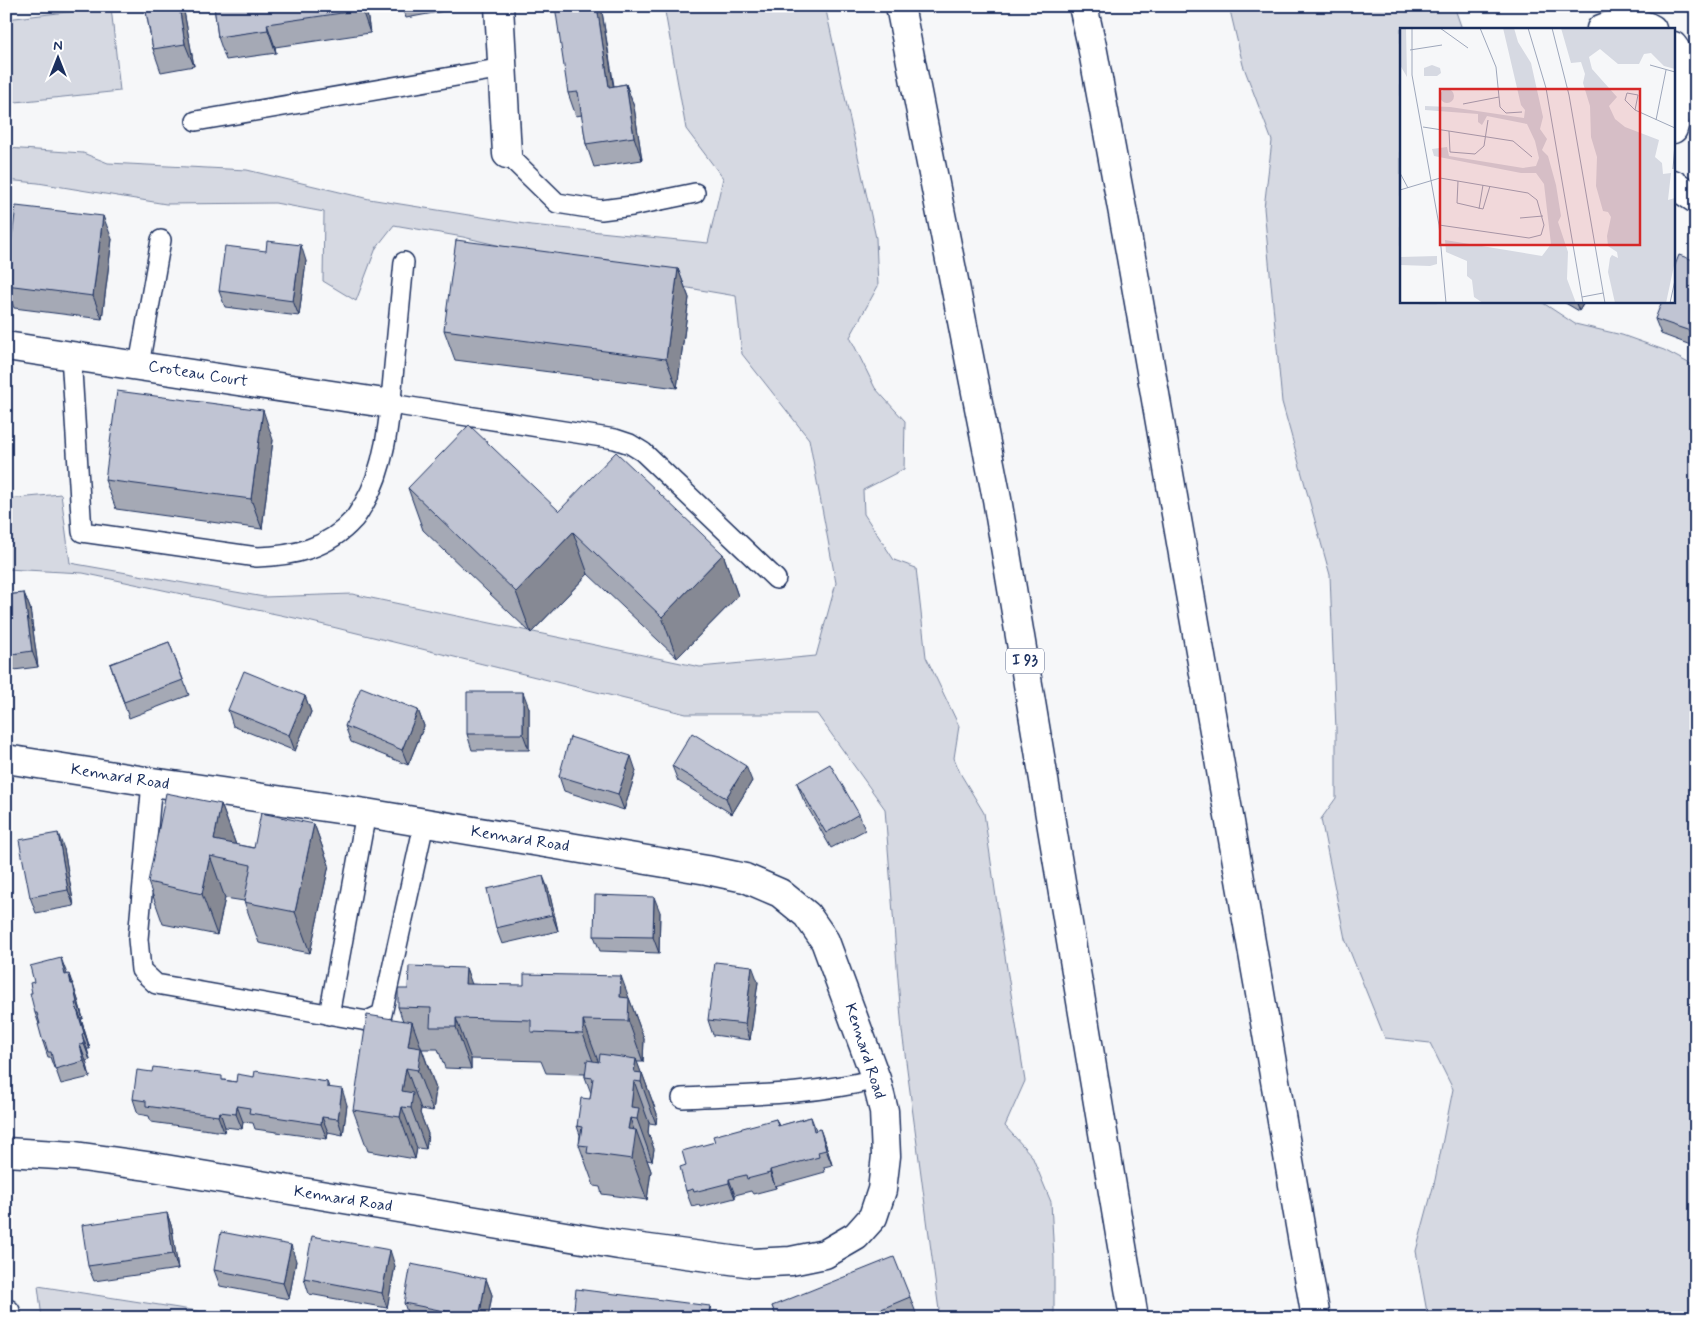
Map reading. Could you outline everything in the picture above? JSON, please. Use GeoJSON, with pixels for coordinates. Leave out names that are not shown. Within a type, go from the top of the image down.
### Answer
{"type":"FeatureCollection","features":[{"type":"Feature","properties":{"kind":"main road"},"geometry":{"type":"LineString","coordinates":[[499,6],[504,68],[507,154]]}},
{"type":"Feature","properties":{"kind":"main road","name":"I 93"},"geometry":{"type":"LineString","coordinates":[[900,6],[998,499],[1134,1318]]}},
{"type":"Feature","properties":{"kind":"main road"},"geometry":{"type":"LineString","coordinates":[[1083,6],[1134,276],[1316,1318]]}},
{"type":"Feature","properties":{"kind":"main road"},"geometry":{"type":"LineString","coordinates":[[1605,28],[1627,23],[1646,25],[1650,28]]}},
{"type":"Feature","properties":{"kind":"main road"},"geometry":{"type":"LineString","coordinates":[[1674,47],[1678,52],[1684,75],[1681,101],[1674,126]]}},
{"type":"Feature","properties":{"kind":"main road"},"geometry":{"type":"LineString","coordinates":[[1674,185],[1696,199]]}},
{"type":"Feature","properties":{"kind":"main road","name":"Croteau Court"},"geometry":{"type":"LineString","coordinates":[[6,346],[390,404]]}},
{"type":"Feature","properties":{"kind":"main road","name":"Kennard Road"},"geometry":{"type":"LineString","coordinates":[[6,759],[366,813],[745,878],[780,894],[807,915],[826,941],[876,1078],[884,1111],[886,1156],[882,1190],[873,1217],[856,1236],[825,1254],[791,1262],[753,1262],[619,1245],[138,1165],[75,1156],[6,1152]]}},
{"type":"Feature","properties":{"kind":"main road"},"geometry":{"type":"LineString","coordinates":[[6,1313],[7,1318]]}},
{"type":"Feature","properties":{"kind":"lane"},"geometry":{"type":"LineString","coordinates":[[196,121],[504,68]]}},
{"type":"Feature","properties":{"kind":"lane"},"geometry":{"type":"LineString","coordinates":[[507,154],[557,203],[601,210],[632,206],[695,193]]}},
{"type":"Feature","properties":{"kind":"lane"},"geometry":{"type":"LineString","coordinates":[[139,365],[161,240]]}},
{"type":"Feature","properties":{"kind":"lane"},"geometry":{"type":"LineString","coordinates":[[71,355],[82,532],[257,557],[277,557],[298,553],[318,546],[337,535],[355,519],[372,487],[382,459],[390,404],[404,262]]}},
{"type":"Feature","properties":{"kind":"lane"},"geometry":{"type":"LineString","coordinates":[[390,404],[615,439],[630,444],[643,452],[776,580]]}},
{"type":"Feature","properties":{"kind":"lane"},"geometry":{"type":"LineString","coordinates":[[152,782],[138,939],[141,970],[156,984],[366,1021],[382,1014],[424,824]]}},
{"type":"Feature","properties":{"kind":"lane"},"geometry":{"type":"LineString","coordinates":[[329,1015],[366,813]]}},
{"type":"Feature","properties":{"kind":"lane"},"geometry":{"type":"LineString","coordinates":[[682,1098],[777,1094],[820,1090],[876,1078]]}},
{"type":"Feature","properties":{"kind":"shaded area"},"geometry":{"type":"Polygon","coordinates":[[[664,6],[825,6],[876,238],[878,286],[850,337],[875,388],[905,421],[904,469],[863,490],[864,514],[894,560],[916,568],[926,657],[959,726],[954,758],[960,773],[984,813],[1025,1081],[1005,1126],[1032,1156],[1051,1202],[1054,1258],[1054,1318],[940,1318],[902,1031],[885,809],[817,714],[686,714],[304,620],[83,573],[6,569],[6,499],[61,494],[70,563],[264,597],[352,594],[700,667],[816,656],[836,583],[809,439],[742,354],[736,296],[653,282],[463,237],[394,225],[376,248],[356,301],[323,281],[324,212],[275,203],[166,204],[38,183],[6,180],[6,148],[83,153],[108,163],[247,170],[369,199],[531,225],[708,243],[723,178],[686,129],[664,6]]]}},
{"type":"Feature","properties":{"kind":"shaded area"},"geometry":{"type":"Polygon","coordinates":[[[1229,6],[1454,6],[1462,28],[1400,28],[1400,302],[1542,302],[1575,324],[1622,335],[1664,350],[1696,367],[1696,1318],[1428,1318],[1416,1251],[1435,1180],[1453,1089],[1430,1043],[1385,1038],[1345,939],[1321,819],[1336,798],[1336,730],[1330,575],[1282,402],[1264,208],[1272,141],[1243,65],[1229,6]]]}},
{"type":"Feature","properties":{"kind":"shaded area"},"geometry":{"type":"Polygon","coordinates":[[[111,7],[120,91],[6,103],[6,19],[111,7]]]}},
{"type":"Feature","properties":{"kind":"shaded area"},"geometry":{"type":"Polygon","coordinates":[[[38,1286],[242,1318],[42,1318],[38,1286]]]}},
{"type":"Feature","properties":{"kind":"building"},"geometry":{"type":"Polygon","coordinates":[[[145,6],[179,6],[185,44],[153,49],[145,6]]]}},
{"type":"Feature","properties":{"kind":"building"},"geometry":{"type":"Polygon","coordinates":[[[214,6],[361,6],[362,10],[267,24],[268,30],[218,37],[214,6]]]}},
{"type":"Feature","properties":{"kind":"building"},"geometry":{"type":"Polygon","coordinates":[[[555,6],[597,6],[609,87],[626,84],[634,137],[586,144],[578,92],[568,93],[555,6]]]}},
{"type":"Feature","properties":{"kind":"building"},"geometry":{"type":"Polygon","coordinates":[[[16,206],[103,216],[93,296],[6,285],[16,206]]]}},
{"type":"Feature","properties":{"kind":"building"},"geometry":{"type":"Polygon","coordinates":[[[456,240],[678,269],[666,359],[444,330],[456,240]]]}},
{"type":"Feature","properties":{"kind":"building"},"geometry":{"type":"Polygon","coordinates":[[[267,241],[301,245],[293,301],[219,291],[225,246],[266,251],[267,241]]]}},
{"type":"Feature","properties":{"kind":"building"},"geometry":{"type":"Polygon","coordinates":[[[1679,255],[1696,261],[1696,333],[1655,319],[1662,302],[1674,302],[1674,268],[1679,255]]]}},
{"type":"Feature","properties":{"kind":"building"},"geometry":{"type":"Polygon","coordinates":[[[117,391],[263,410],[251,499],[105,480],[117,391]]]}},
{"type":"Feature","properties":{"kind":"building"},"geometry":{"type":"Polygon","coordinates":[[[469,425],[559,511],[616,452],[723,554],[662,617],[573,532],[516,592],[408,488],[469,425]]]}},
{"type":"Feature","properties":{"kind":"building"},"geometry":{"type":"Polygon","coordinates":[[[24,593],[32,651],[6,655],[6,595],[24,593]]]}},
{"type":"Feature","properties":{"kind":"building"},"geometry":{"type":"Polygon","coordinates":[[[169,642],[183,680],[124,702],[110,664],[169,642]]]}},
{"type":"Feature","properties":{"kind":"building"},"geometry":{"type":"Polygon","coordinates":[[[244,671],[305,696],[289,735],[228,710],[244,671]]]}},
{"type":"Feature","properties":{"kind":"building"},"geometry":{"type":"Polygon","coordinates":[[[361,687],[418,710],[402,750],[345,726],[361,687]]]}},
{"type":"Feature","properties":{"kind":"building"},"geometry":{"type":"Polygon","coordinates":[[[467,692],[523,692],[523,734],[467,734],[467,692]]]}},
{"type":"Feature","properties":{"kind":"building"},"geometry":{"type":"Polygon","coordinates":[[[692,733],[746,766],[726,798],[672,766],[692,733]]]}},
{"type":"Feature","properties":{"kind":"building"},"geometry":{"type":"Polygon","coordinates":[[[570,737],[631,756],[618,794],[559,776],[570,737]]]}},
{"type":"Feature","properties":{"kind":"building"},"geometry":{"type":"Polygon","coordinates":[[[830,764],[859,814],[826,833],[797,783],[830,764]]]}},
{"type":"Feature","properties":{"kind":"building"},"geometry":{"type":"Polygon","coordinates":[[[166,793],[221,804],[214,840],[254,848],[261,813],[314,824],[295,912],[244,902],[251,865],[210,856],[202,894],[148,882],[166,793]]]}},
{"type":"Feature","properties":{"kind":"building"},"geometry":{"type":"Polygon","coordinates":[[[58,833],[68,890],[30,897],[19,840],[58,833]]]}},
{"type":"Feature","properties":{"kind":"building"},"geometry":{"type":"Polygon","coordinates":[[[543,876],[552,915],[496,928],[487,889],[543,876]]]}},
{"type":"Feature","properties":{"kind":"building"},"geometry":{"type":"Polygon","coordinates":[[[595,895],[654,897],[653,937],[594,936],[595,895]]]}},
{"type":"Feature","properties":{"kind":"building"},"geometry":{"type":"Polygon","coordinates":[[[61,958],[65,975],[69,974],[71,984],[73,984],[77,1003],[75,1003],[84,1033],[82,1034],[84,1044],[80,1045],[84,1061],[55,1069],[51,1052],[48,1052],[45,1042],[43,1042],[38,1024],[40,1024],[30,993],[32,993],[30,983],[34,982],[30,966],[61,958]]]}},
{"type":"Feature","properties":{"kind":"building"},"geometry":{"type":"Polygon","coordinates":[[[715,962],[752,966],[745,1024],[708,1020],[715,962]]]}},
{"type":"Feature","properties":{"kind":"building"},"geometry":{"type":"Polygon","coordinates":[[[409,966],[466,968],[465,984],[524,985],[524,974],[621,976],[620,997],[629,998],[628,1021],[583,1020],[583,1034],[531,1032],[531,1020],[456,1018],[456,1027],[430,1027],[431,1008],[398,1007],[398,989],[408,989],[409,966]]]}},
{"type":"Feature","properties":{"kind":"building"},"geometry":{"type":"Polygon","coordinates":[[[367,1015],[412,1022],[408,1046],[421,1048],[418,1070],[406,1068],[402,1091],[413,1093],[411,1108],[402,1107],[400,1117],[353,1110],[367,1015]]]}},
{"type":"Feature","properties":{"kind":"building"},"geometry":{"type":"Polygon","coordinates":[[[600,1054],[636,1059],[634,1072],[642,1073],[641,1082],[634,1081],[631,1107],[639,1108],[637,1119],[630,1118],[628,1129],[636,1130],[632,1159],[587,1153],[588,1146],[579,1145],[582,1127],[577,1126],[581,1098],[590,1099],[593,1078],[585,1077],[587,1060],[599,1062],[600,1054]]]}},
{"type":"Feature","properties":{"kind":"building"},"geometry":{"type":"Polygon","coordinates":[[[153,1067],[222,1076],[222,1080],[236,1082],[237,1074],[254,1077],[255,1071],[327,1082],[327,1087],[342,1089],[338,1119],[322,1117],[321,1124],[249,1113],[250,1108],[237,1106],[236,1114],[220,1112],[218,1116],[146,1106],[146,1101],[133,1099],[137,1070],[152,1072],[153,1067]]]}},
{"type":"Feature","properties":{"kind":"building"},"geometry":{"type":"Polygon","coordinates":[[[811,1117],[814,1131],[820,1129],[826,1150],[818,1152],[819,1157],[770,1170],[770,1173],[747,1179],[746,1175],[729,1179],[729,1183],[694,1192],[693,1189],[686,1191],[680,1167],[686,1165],[682,1151],[715,1142],[713,1136],[776,1119],[778,1126],[811,1117]]]}},
{"type":"Feature","properties":{"kind":"building"},"geometry":{"type":"Polygon","coordinates":[[[167,1213],[173,1254],[88,1266],[82,1225],[167,1213]]]}},
{"type":"Feature","properties":{"kind":"building"},"geometry":{"type":"Polygon","coordinates":[[[221,1232],[291,1245],[283,1283],[214,1270],[221,1232]]]}},
{"type":"Feature","properties":{"kind":"building"},"geometry":{"type":"Polygon","coordinates":[[[312,1236],[390,1250],[382,1293],[304,1278],[312,1236]]]}},
{"type":"Feature","properties":{"kind":"building"},"geometry":{"type":"Polygon","coordinates":[[[894,1257],[910,1297],[860,1318],[777,1318],[772,1306],[894,1257]]]}},
{"type":"Feature","properties":{"kind":"building"},"geometry":{"type":"Polygon","coordinates":[[[411,1264],[486,1279],[479,1318],[404,1303],[411,1264]]]}},
{"type":"Feature","properties":{"kind":"building"},"geometry":{"type":"Polygon","coordinates":[[[576,1289],[710,1306],[708,1318],[573,1318],[576,1289]]]}}]}
